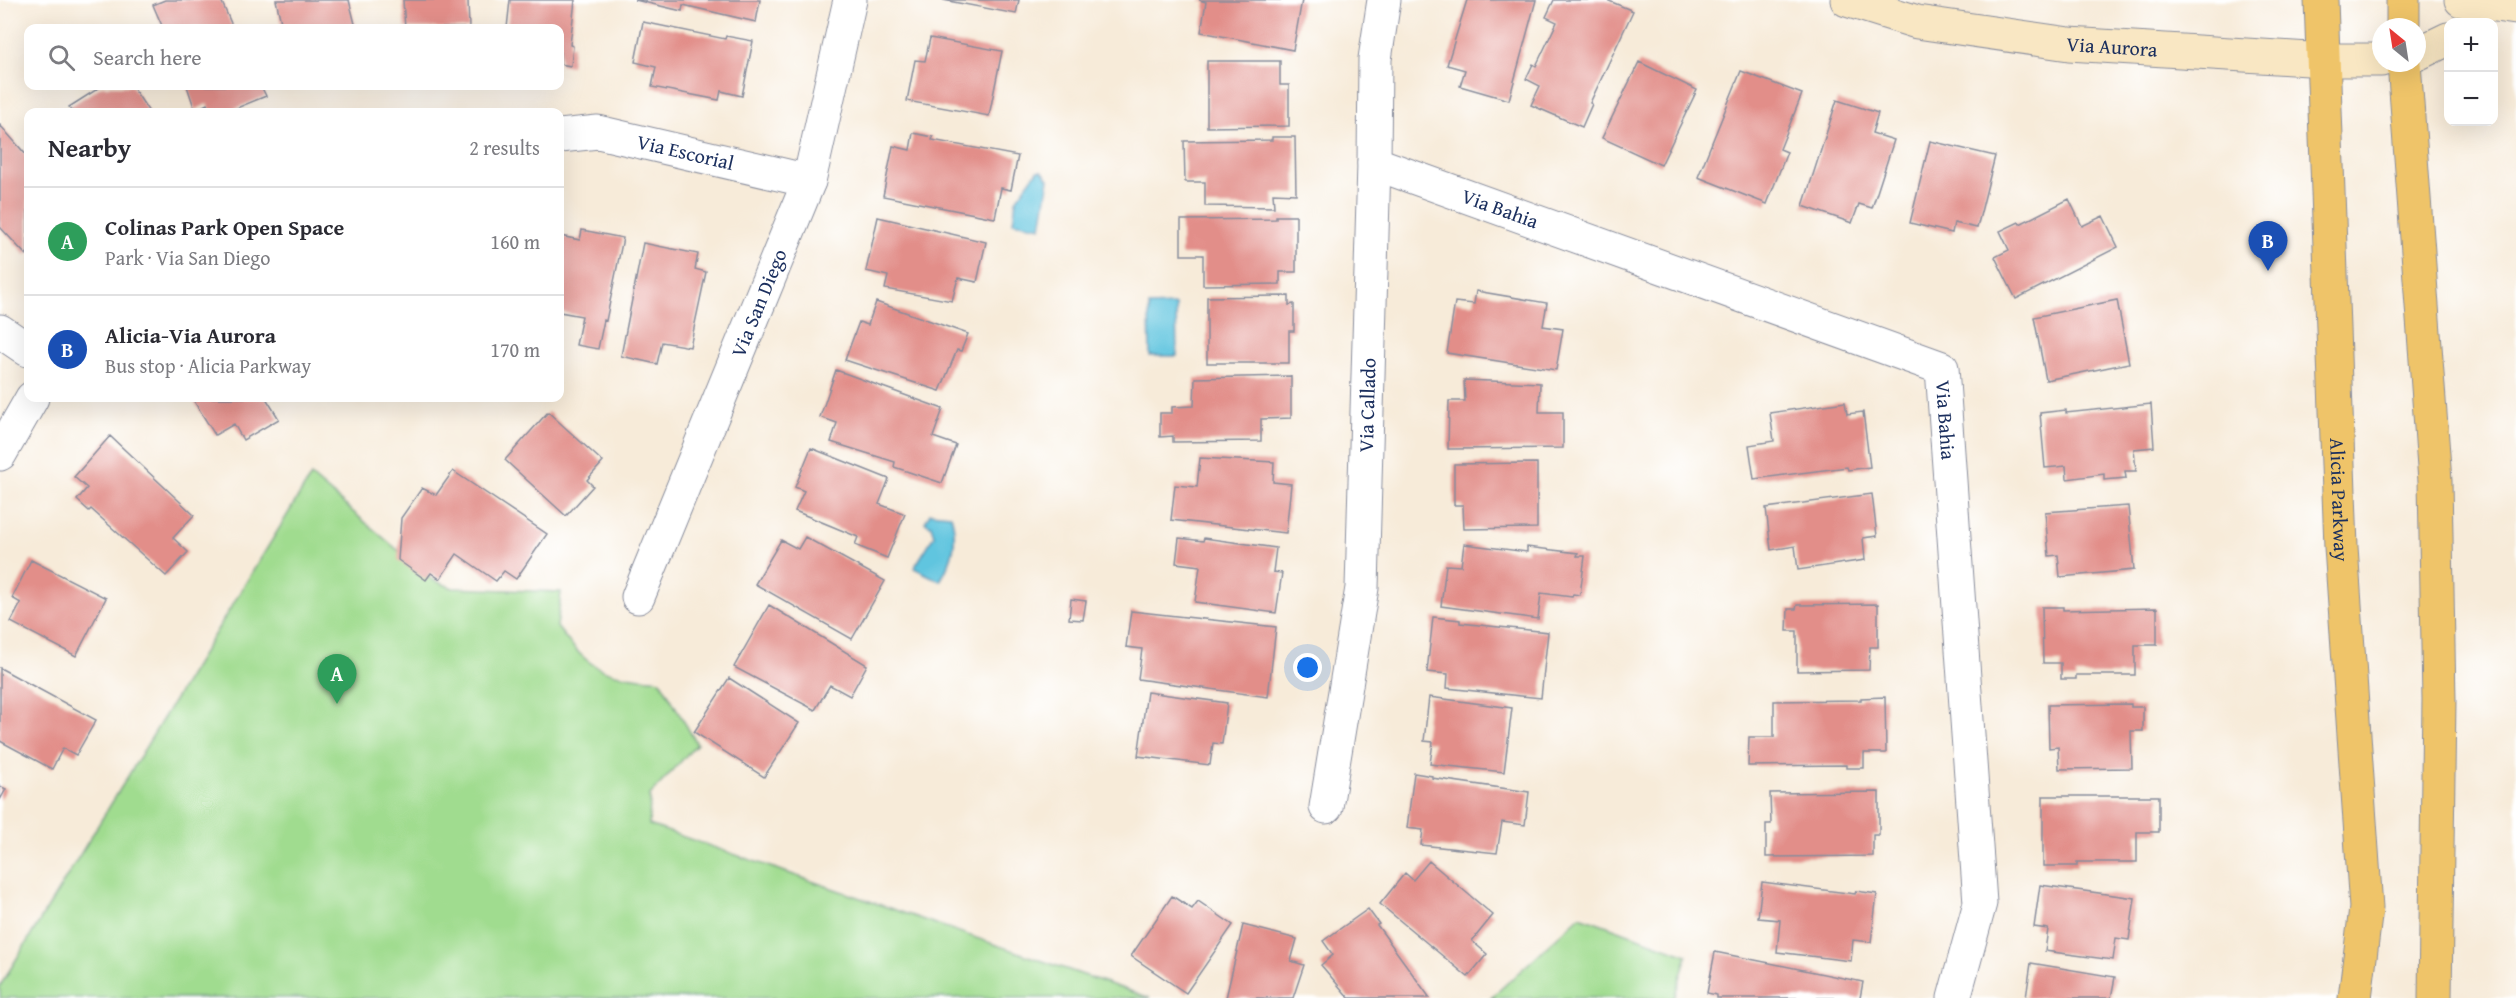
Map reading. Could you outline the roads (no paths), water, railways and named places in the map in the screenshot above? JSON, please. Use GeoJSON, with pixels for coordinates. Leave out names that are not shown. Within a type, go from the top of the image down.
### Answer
{"type":"FeatureCollection","features":[{"type":"Feature","properties":{"kind":"main road","name":"Alicia Parkway"},"geometry":{"type":"LineString","coordinates":[[2321,0],[2325,60],[2341,547],[2366,908],[2355,998]]}},
{"type":"Feature","properties":{"kind":"main road"},"geometry":{"type":"LineString","coordinates":[[2403,0],[2403,18]]}},
{"type":"Feature","properties":{"kind":"main road"},"geometry":{"type":"LineString","coordinates":[[2405,72],[2436,481],[2439,700],[2435,998]]}},
{"type":"Feature","properties":{"kind":"street","name":"Via San Diego"},"geometry":{"type":"LineString","coordinates":[[638,597],[809,181],[849,0]]}},
{"type":"Feature","properties":{"kind":"street","name":"Via Callado"},"geometry":{"type":"LineString","coordinates":[[1326,807],[1362,588],[1375,58],[1384,0]]}},
{"type":"Feature","properties":{"kind":"street","name":"Via Aurora"},"geometry":{"type":"LineString","coordinates":[[1847,0],[1917,22],[2069,44],[2325,60],[2372,60]]}},
{"type":"Feature","properties":{"kind":"street"},"geometry":{"type":"LineString","coordinates":[[2461,0],[2516,8]]}},
{"type":"Feature","properties":{"kind":"street"},"geometry":{"type":"LineString","coordinates":[[2495,18],[2516,8]]}},
{"type":"Feature","properties":{"kind":"street"},"geometry":{"type":"LineString","coordinates":[[2426,50],[2444,41]]}},
{"type":"Feature","properties":{"kind":"street","name":"Via Escorial"},"geometry":{"type":"LineString","coordinates":[[564,136],[598,132],[809,181]]}},
{"type":"Feature","properties":{"kind":"street","name":"Via Bahia"},"geometry":{"type":"LineString","coordinates":[[1374,163],[1942,368],[1980,903],[1954,998]]}},
{"type":"Feature","properties":{"kind":"street"},"geometry":{"type":"LineString","coordinates":[[0,331],[24,347]]}},
{"type":"Feature","properties":{"kind":"street"},"geometry":{"type":"LineString","coordinates":[[0,454],[30,402]]}},
{"type":"Feature","properties":{"kind":"water"},"geometry":{"type":"Polygon","coordinates":[[[1037,171],[1042,171],[1049,179],[1041,227],[1013,222],[1016,200],[1037,171]]]}},
{"type":"Feature","properties":{"kind":"water"},"geometry":{"type":"Polygon","coordinates":[[[1176,305],[1177,356],[1150,356],[1149,306],[1176,305]]]}},
{"type":"Feature","properties":{"kind":"water"},"geometry":{"type":"Polygon","coordinates":[[[930,513],[951,515],[953,524],[953,549],[949,564],[940,581],[914,568],[934,536],[931,525],[925,522],[930,513]]]}},
{"type":"Feature","properties":{"kind":"place","name":"Alicia-Via Aurora"},"geometry":{"type":"Point","coordinates":[2268,271]}},
{"type":"Feature","properties":{"kind":"place","name":"Colinas Park Open Space"},"geometry":{"type":"Point","coordinates":[337,704]}}]}
